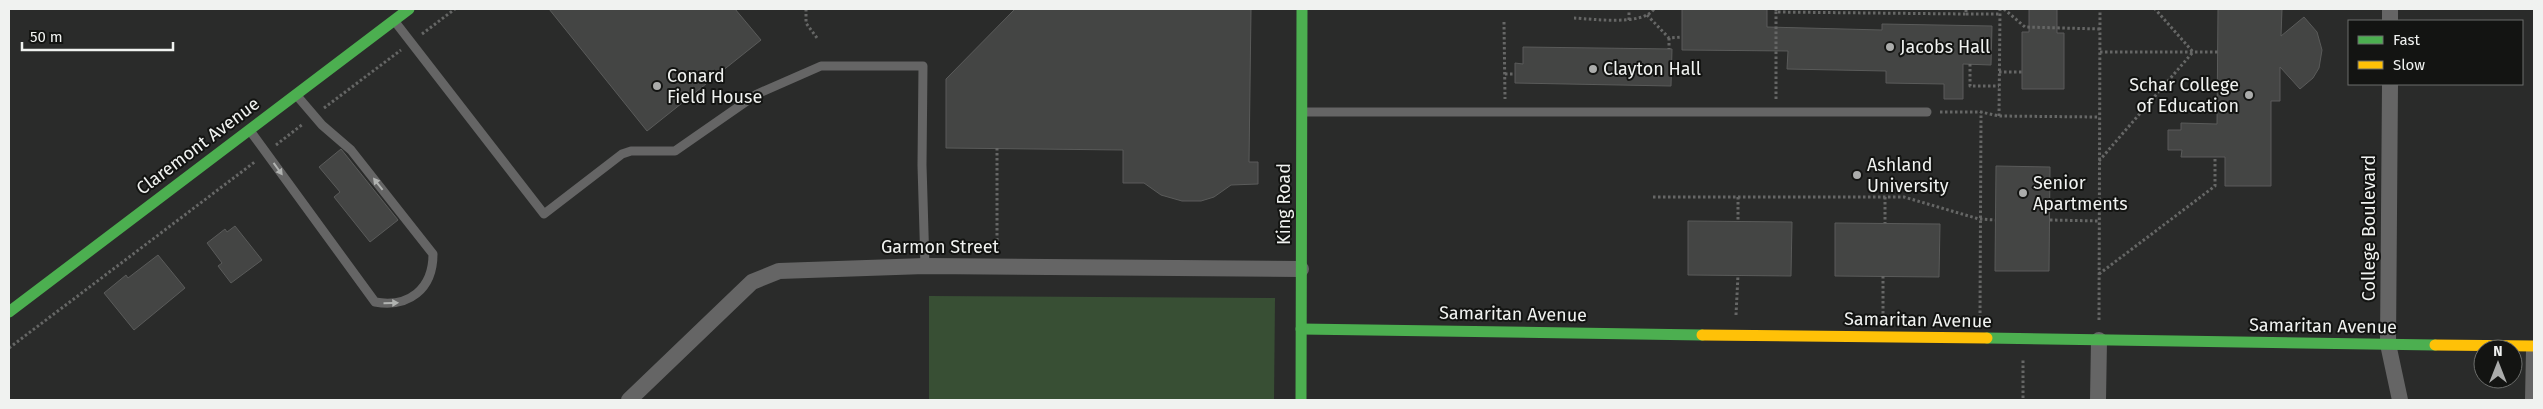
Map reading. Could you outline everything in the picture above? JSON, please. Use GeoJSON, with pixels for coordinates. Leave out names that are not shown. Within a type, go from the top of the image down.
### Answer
{"type":"FeatureCollection","features":[{"type":"Feature","properties":{"kind":"street","name":"Claremont Avenue"},"geometry":{"type":"LineString","coordinates":[[9,312],[409,9]]}},
{"type":"Feature","properties":{"kind":"street","name":"King Road"},"geometry":{"type":"LineString","coordinates":[[1301,400],[1302,9]]}},
{"type":"Feature","properties":{"kind":"street","name":"College Boulevard"},"geometry":{"type":"LineString","coordinates":[[2390,85],[2388,344],[2400,400]]}},
{"type":"Feature","properties":{"kind":"street","name":"Garmon Street"},"geometry":{"type":"LineString","coordinates":[[629,400],[752,282],[780,271],[804,268],[925,266],[1301,269]]}},
{"type":"Feature","properties":{"kind":"street","name":"Samaritan Avenue"},"geometry":{"type":"LineString","coordinates":[[1301,329],[2534,346]]}},
{"type":"Feature","properties":{"kind":"street"},"geometry":{"type":"LineString","coordinates":[[2098,400],[2099,340]]}},
{"type":"Feature","properties":{"kind":"street"},"geometry":{"type":"LineString","coordinates":[[2533,400],[2534,350]]}},
{"type":"Feature","properties":{"kind":"lane"},"geometry":{"type":"LineString","coordinates":[[394,20],[544,214],[622,154],[631,151],[675,151],[757,94],[821,66],[923,66],[922,165],[925,266]]}},
{"type":"Feature","properties":{"kind":"lane"},"geometry":{"type":"LineString","coordinates":[[250,130],[375,302],[394,304],[406,301],[420,291],[429,279],[433,254],[351,150],[314,116],[296,95]]}},
{"type":"Feature","properties":{"kind":"lane"},"geometry":{"type":"LineString","coordinates":[[1302,112],[1927,112]]}},
{"type":"Feature","properties":{"kind":"path"},"geometry":{"type":"LineString","coordinates":[[9,348],[455,9]]}},
{"type":"Feature","properties":{"kind":"path"},"geometry":{"type":"LineString","coordinates":[[806,9],[806,23],[816,38]]}},
{"type":"Feature","properties":{"kind":"path"},"geometry":{"type":"LineString","coordinates":[[1629,9],[1629,20]]}},
{"type":"Feature","properties":{"kind":"path"},"geometry":{"type":"LineString","coordinates":[[1574,18],[1638,19],[1654,9]]}},
{"type":"Feature","properties":{"kind":"path"},"geometry":{"type":"LineString","coordinates":[[1966,9],[1966,14]]}},
{"type":"Feature","properties":{"kind":"path"},"geometry":{"type":"LineString","coordinates":[[2000,116],[2000,14],[2002,9],[2024,27],[2100,29]]}},
{"type":"Feature","properties":{"kind":"path"},"geometry":{"type":"LineString","coordinates":[[2099,340],[2100,9]]}},
{"type":"Feature","properties":{"kind":"path"},"geometry":{"type":"LineString","coordinates":[[2154,9],[2193,52]]}},
{"type":"Feature","properties":{"kind":"path"},"geometry":{"type":"LineString","coordinates":[[1776,112],[1776,10],[2000,14]]}},
{"type":"Feature","properties":{"kind":"path"},"geometry":{"type":"LineString","coordinates":[[1647,15],[1669,38],[1669,49]]}},
{"type":"Feature","properties":{"kind":"path"},"geometry":{"type":"LineString","coordinates":[[1504,22],[1505,112]]}},
{"type":"Feature","properties":{"kind":"path"},"geometry":{"type":"LineString","coordinates":[[1669,38],[1682,37]]}},
{"type":"Feature","properties":{"kind":"path"},"geometry":{"type":"LineString","coordinates":[[2100,52],[2218,52]]}},
{"type":"Feature","properties":{"kind":"path"},"geometry":{"type":"LineString","coordinates":[[2099,161],[2193,52]]}},
{"type":"Feature","properties":{"kind":"path"},"geometry":{"type":"LineString","coordinates":[[1970,64],[1970,86],[2000,86]]}},
{"type":"Feature","properties":{"kind":"path"},"geometry":{"type":"LineString","coordinates":[[2000,72],[2022,72]]}},
{"type":"Feature","properties":{"kind":"path"},"geometry":{"type":"LineString","coordinates":[[1504,74],[1514,74]]}},
{"type":"Feature","properties":{"kind":"path"},"geometry":{"type":"LineString","coordinates":[[1927,112],[1981,112],[2000,116],[2099,116]]}},
{"type":"Feature","properties":{"kind":"path"},"geometry":{"type":"LineString","coordinates":[[1980,338],[1979,219],[1981,112]]}},
{"type":"Feature","properties":{"kind":"path"},"geometry":{"type":"LineString","coordinates":[[997,148],[997,253]]}},
{"type":"Feature","properties":{"kind":"path"},"geometry":{"type":"LineString","coordinates":[[2099,274],[2215,186],[2215,157]]}},
{"type":"Feature","properties":{"kind":"path"},"geometry":{"type":"LineString","coordinates":[[1653,197],[1904,197],[1979,219],[1995,220]]}},
{"type":"Feature","properties":{"kind":"path"},"geometry":{"type":"LineString","coordinates":[[1738,197],[1738,222]]}},
{"type":"Feature","properties":{"kind":"path"},"geometry":{"type":"LineString","coordinates":[[1885,197],[1885,223]]}},
{"type":"Feature","properties":{"kind":"path"},"geometry":{"type":"LineString","coordinates":[[2050,220],[2099,221]]}},
{"type":"Feature","properties":{"kind":"path"},"geometry":{"type":"LineString","coordinates":[[1736,335],[1738,275]]}},
{"type":"Feature","properties":{"kind":"path"},"geometry":{"type":"LineString","coordinates":[[1883,276],[1883,337]]}},
{"type":"Feature","properties":{"kind":"path"},"geometry":{"type":"LineString","coordinates":[[2023,398],[2024,353]]}},
{"type":"Feature","properties":{"kind":"green space"},"geometry":{"type":"Polygon","coordinates":[[[929,296],[1275,298],[1274,400],[929,400],[929,296]]]}},
{"type":"Feature","properties":{"kind":"building","name":"Conard Field House"},"geometry":{"type":"Polygon","coordinates":[[[549,9],[735,9],[761,40],[647,131],[549,9]]]}},
{"type":"Feature","properties":{"kind":"building"},"geometry":{"type":"Polygon","coordinates":[[[1015,9],[1251,9],[1249,162],[1258,162],[1258,184],[1231,185],[1214,197],[1201,201],[1182,201],[1161,195],[1144,183],[1123,183],[1123,150],[946,148],[946,79],[1015,9]]]}},
{"type":"Feature","properties":{"kind":"building","name":"Jacobs Hall"},"geometry":{"type":"Polygon","coordinates":[[[1682,9],[1767,9],[1767,27],[1882,30],[1882,24],[1992,26],[1991,65],[1963,64],[1963,99],[1944,99],[1944,84],[1886,83],[1886,71],[1787,69],[1788,51],[1682,50],[1682,9]]]}},
{"type":"Feature","properties":{"kind":"building"},"geometry":{"type":"Polygon","coordinates":[[[2029,9],[2057,9],[2057,33],[2064,33],[2064,89],[2022,89],[2022,32],[2029,32],[2029,9]]]}},
{"type":"Feature","properties":{"kind":"building","name":"Schar College of Education"},"geometry":{"type":"Polygon","coordinates":[[[2218,9],[2282,9],[2281,36],[2304,17],[2317,32],[2322,50],[2319,68],[2313,78],[2300,89],[2280,67],[2280,101],[2271,101],[2271,186],[2225,186],[2225,157],[2181,157],[2182,150],[2168,150],[2168,130],[2181,130],[2181,123],[2217,124],[2218,9]]]}},
{"type":"Feature","properties":{"kind":"building","name":"Clayton Hall"},"geometry":{"type":"Polygon","coordinates":[[[1523,47],[1672,49],[1671,86],[1515,83],[1515,63],[1523,64],[1523,47]]]}},
{"type":"Feature","properties":{"kind":"building"},"geometry":{"type":"Polygon","coordinates":[[[341,149],[398,220],[370,242],[334,197],[340,192],[319,167],[341,149]]]}},
{"type":"Feature","properties":{"kind":"building","name":"Senior Apartments"},"geometry":{"type":"Polygon","coordinates":[[[1996,166],[2050,167],[2049,271],[1995,271],[1996,166]]]}},
{"type":"Feature","properties":{"kind":"building"},"geometry":{"type":"Polygon","coordinates":[[[1688,221],[1792,222],[1791,276],[1688,275],[1688,221]]]}},
{"type":"Feature","properties":{"kind":"building"},"geometry":{"type":"Polygon","coordinates":[[[1835,223],[1940,224],[1939,277],[1835,276],[1835,223]]]}},
{"type":"Feature","properties":{"kind":"building"},"geometry":{"type":"Polygon","coordinates":[[[235,226],[262,260],[231,283],[218,266],[222,263],[207,243],[225,229],[227,232],[235,226]]]}},
{"type":"Feature","properties":{"kind":"building"},"geometry":{"type":"Polygon","coordinates":[[[158,255],[185,288],[134,330],[104,293],[126,275],[128,278],[158,255]]]}},
{"type":"Feature","properties":{"kind":"traffic: fast"},"geometry":{"type":"LineString","coordinates":[[9,312],[409,9]]}},
{"type":"Feature","properties":{"kind":"traffic: fast"},"geometry":{"type":"LineString","coordinates":[[1301,400],[1302,9]]}},
{"type":"Feature","properties":{"kind":"traffic: fast"},"geometry":{"type":"LineString","coordinates":[[1301,329],[1702,335]]}},
{"type":"Feature","properties":{"kind":"traffic: fast"},"geometry":{"type":"LineString","coordinates":[[1987,338],[2435,345]]}},
{"type":"Feature","properties":{"kind":"traffic: slow"},"geometry":{"type":"LineString","coordinates":[[1702,335],[1987,338]]}},
{"type":"Feature","properties":{"kind":"traffic: slow"},"geometry":{"type":"LineString","coordinates":[[2435,345],[2534,346]]}},
{"type":"Feature","properties":{"kind":"place","name":"Jacobs Hall"},"geometry":{"type":"Point","coordinates":[1890,47]}},
{"type":"Feature","properties":{"kind":"place","name":"Clayton Hall"},"geometry":{"type":"Point","coordinates":[1593,69]}},
{"type":"Feature","properties":{"kind":"place","name":"Conard Field House"},"geometry":{"type":"Point","coordinates":[657,86]}},
{"type":"Feature","properties":{"kind":"place","name":"Schar College of Education"},"geometry":{"type":"Point","coordinates":[2249,95]}},
{"type":"Feature","properties":{"kind":"place","name":"Ashland University"},"geometry":{"type":"Point","coordinates":[1857,175]}},
{"type":"Feature","properties":{"kind":"place","name":"Senior Apartments"},"geometry":{"type":"Point","coordinates":[2023,193]}}]}
